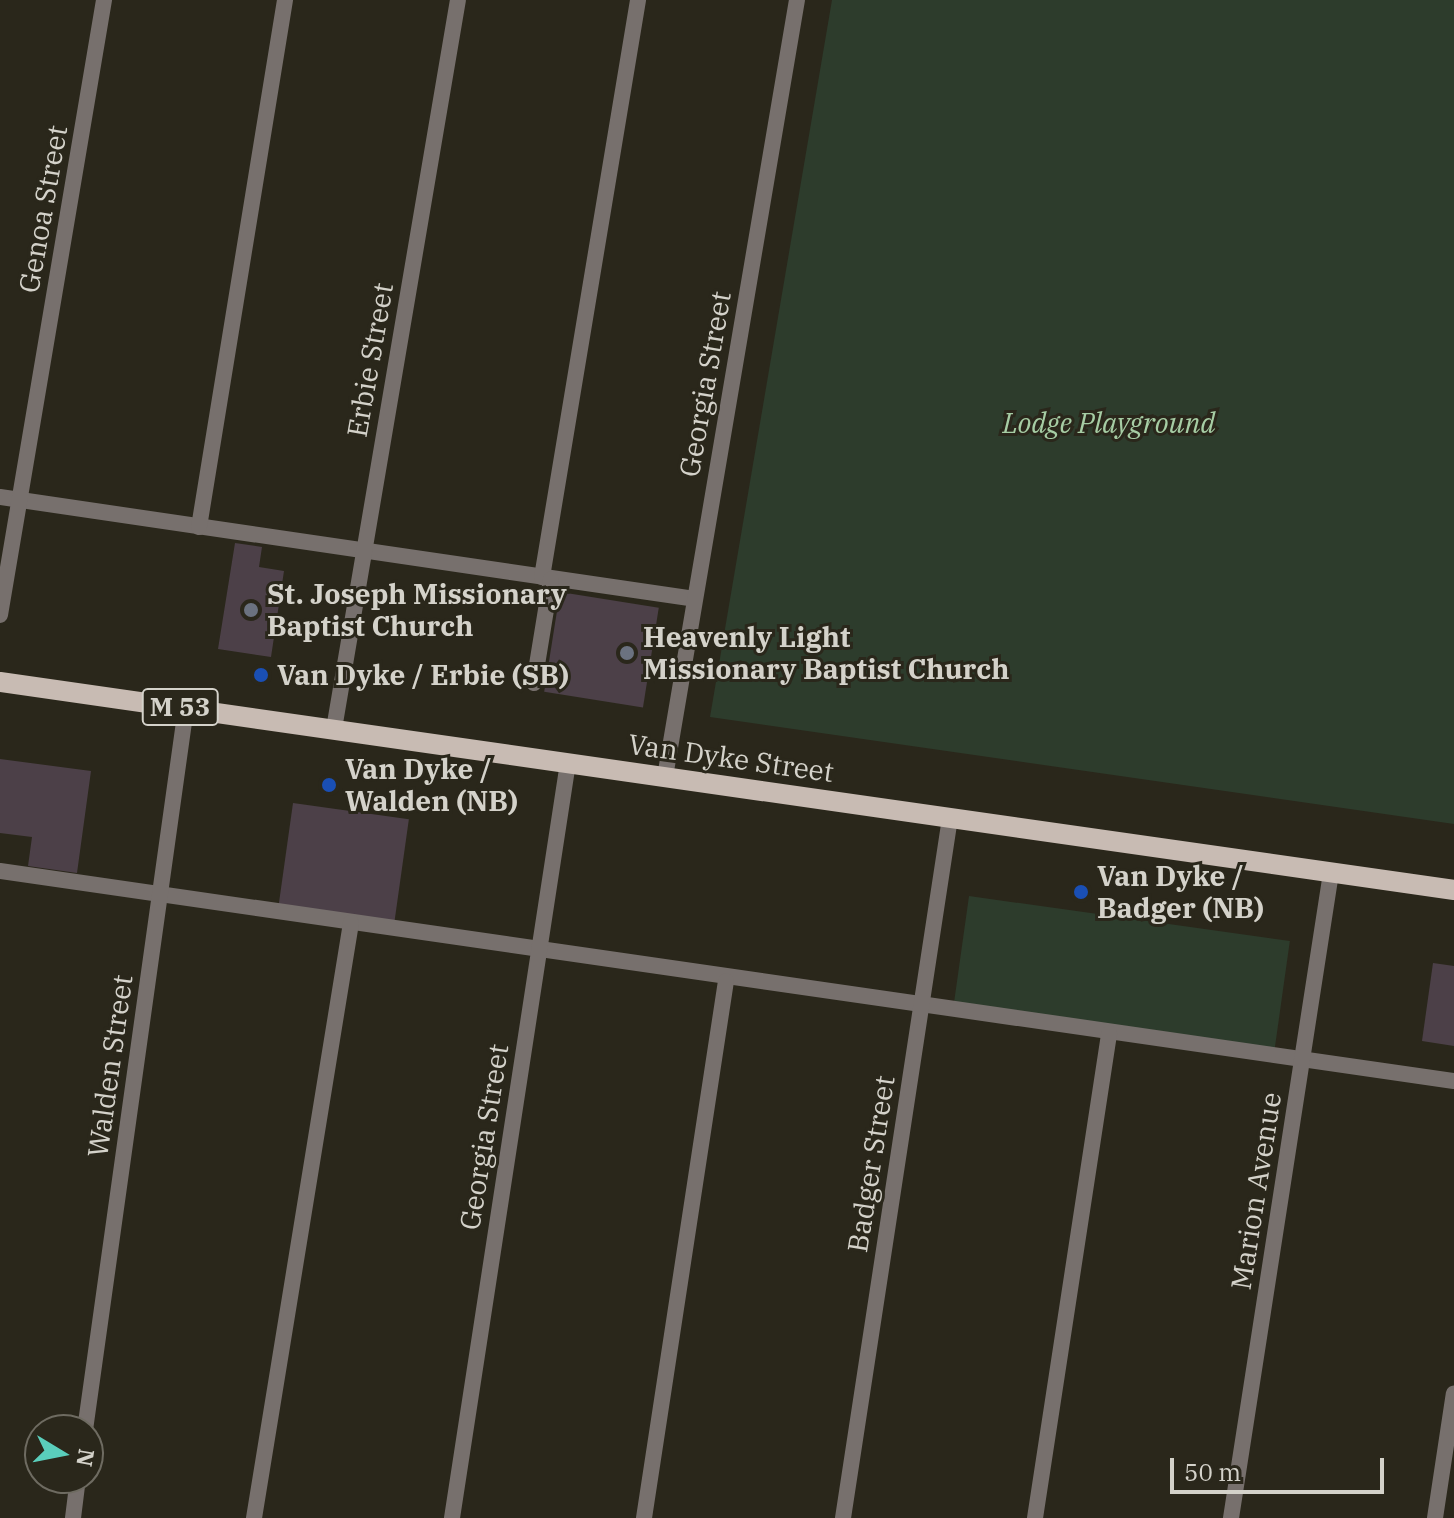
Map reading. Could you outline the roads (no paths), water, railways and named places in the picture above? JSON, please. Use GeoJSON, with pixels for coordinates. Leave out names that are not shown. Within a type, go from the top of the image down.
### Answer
{"type":"FeatureCollection","features":[{"type":"Feature","properties":{"kind":"main road","name":"Van Dyke Street"},"geometry":{"type":"LineString","coordinates":[[0,682],[1454,890]]}},
{"type":"Feature","properties":{"kind":"street","name":"Genoa Street"},"geometry":{"type":"LineString","coordinates":[[0,615],[104,0]]}},
{"type":"Feature","properties":{"kind":"street"},"geometry":{"type":"LineString","coordinates":[[199,527],[285,0]]}},
{"type":"Feature","properties":{"kind":"street","name":"Erbie Street"},"geometry":{"type":"LineString","coordinates":[[334,729],[458,0]]}},
{"type":"Feature","properties":{"kind":"street"},"geometry":{"type":"LineString","coordinates":[[534,683],[546,578],[638,0]]}},
{"type":"Feature","properties":{"kind":"street","name":"Georgia Street"},"geometry":{"type":"LineString","coordinates":[[665,777],[797,0]]}},
{"type":"Feature","properties":{"kind":"street"},"geometry":{"type":"LineString","coordinates":[[0,497],[695,599]]}},
{"type":"Feature","properties":{"kind":"street","name":"Walden Street"},"geometry":{"type":"LineString","coordinates":[[87,1414],[186,708]]}},
{"type":"Feature","properties":{"kind":"street","name":"Georgia Street"},"geometry":{"type":"LineString","coordinates":[[452,1518],[568,763]]}},
{"type":"Feature","properties":{"kind":"street","name":"Badger Street"},"geometry":{"type":"LineString","coordinates":[[843,1518],[950,818]]}},
{"type":"Feature","properties":{"kind":"street"},"geometry":{"type":"LineString","coordinates":[[0,871],[726,981],[1454,1081]]}},
{"type":"Feature","properties":{"kind":"street","name":"Marion Avenue"},"geometry":{"type":"LineString","coordinates":[[1231,1518],[1331,873]]}},
{"type":"Feature","properties":{"kind":"street"},"geometry":{"type":"LineString","coordinates":[[254,1518],[351,923]]}},
{"type":"Feature","properties":{"kind":"street"},"geometry":{"type":"LineString","coordinates":[[644,1518],[726,981]]}},
{"type":"Feature","properties":{"kind":"street"},"geometry":{"type":"LineString","coordinates":[[1035,1518],[1109,1034]]}},
{"type":"Feature","properties":{"kind":"street"},"geometry":{"type":"LineString","coordinates":[[1435,1518],[1454,1393]]}},
{"type":"Feature","properties":{"kind":"street"},"geometry":{"type":"LineString","coordinates":[[73,1518],[76,1494]]}},
{"type":"Feature","properties":{"kind":"place","name":"St. Joseph Missionary Baptist Church"},"geometry":{"type":"Point","coordinates":[251,610]}},
{"type":"Feature","properties":{"kind":"place","name":"Heavenly Light Missionary Baptist Church"},"geometry":{"type":"Point","coordinates":[627,653]}},
{"type":"Feature","properties":{"kind":"place","name":"Van Dyke / Erbie (SB)"},"geometry":{"type":"Point","coordinates":[261,675]}},
{"type":"Feature","properties":{"kind":"place","name":"Van Dyke / Walden (NB)"},"geometry":{"type":"Point","coordinates":[329,785]}},
{"type":"Feature","properties":{"kind":"place","name":"Van Dyke / Badger (NB)"},"geometry":{"type":"Point","coordinates":[1081,892]}},
{"type":"Feature","properties":{"kind":"park label","name":"Lodge Playground"},"geometry":{"type":"Point","coordinates":[1109,423]}}]}
